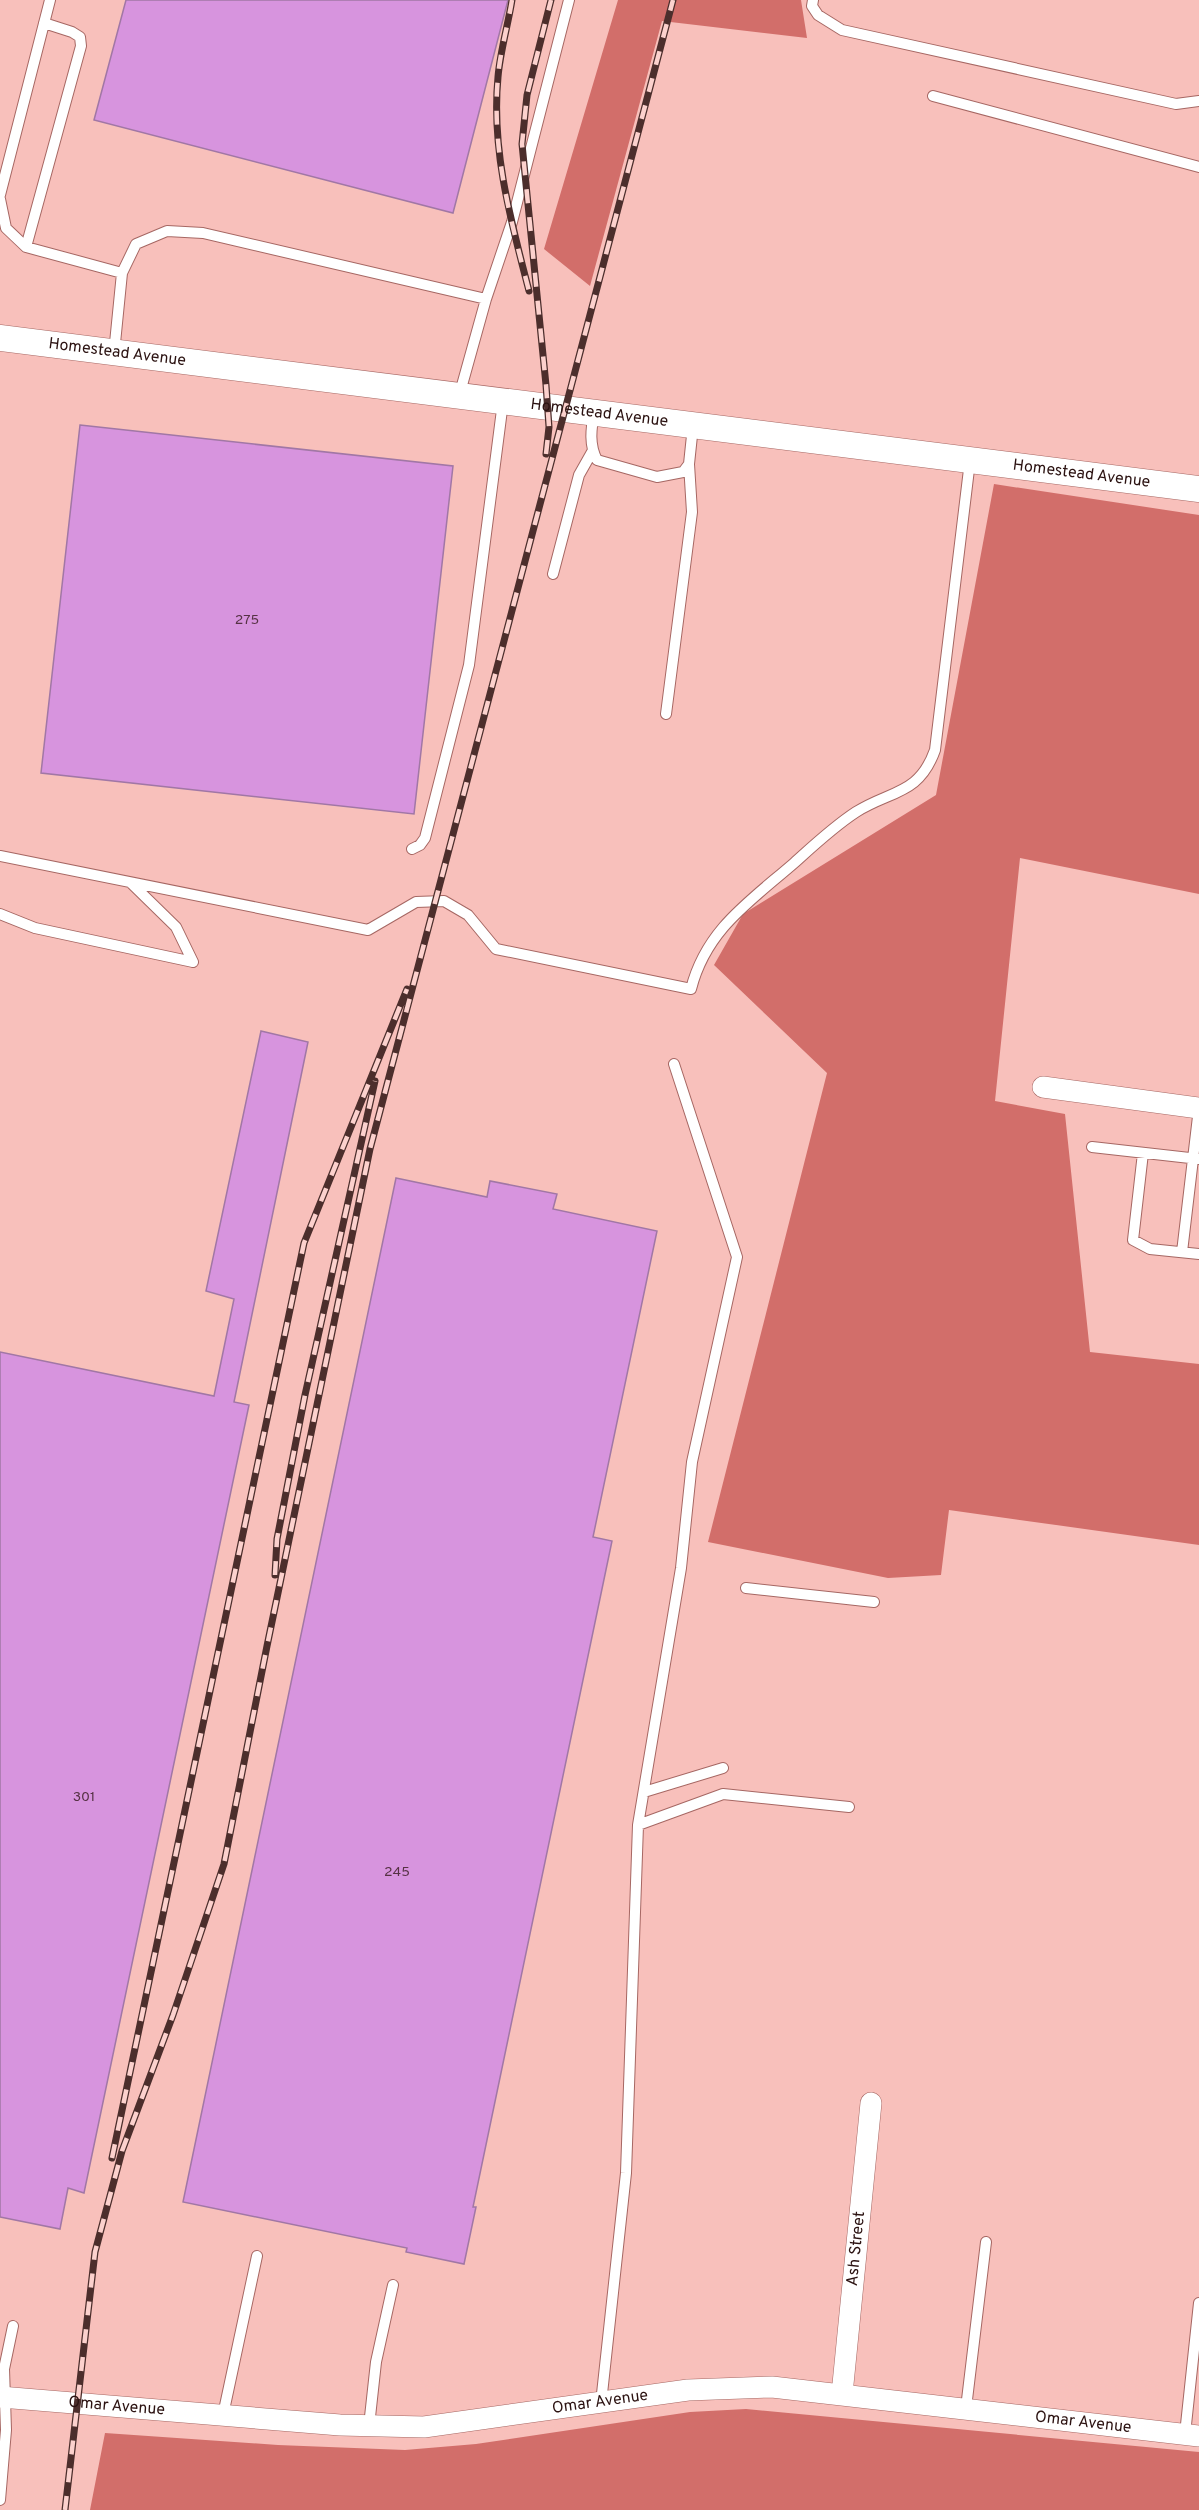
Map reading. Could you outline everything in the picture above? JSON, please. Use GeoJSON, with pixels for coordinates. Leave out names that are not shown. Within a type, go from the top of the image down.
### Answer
{"type":"FeatureCollection","features":[{"type":"Feature","properties":{"kind":"street","name":"Homestead Avenue"},"geometry":{"type":"LineString","coordinates":[[0,338],[1199,488]]}},
{"type":"Feature","properties":{"kind":"street"},"geometry":{"type":"LineString","coordinates":[[1043,1087],[1199,1108]]}},
{"type":"Feature","properties":{"kind":"street","name":"Ash Street"},"geometry":{"type":"LineString","coordinates":[[842,2394],[871,2103]]}},
{"type":"Feature","properties":{"kind":"street","name":"Omar Avenue"},"geometry":{"type":"LineString","coordinates":[[2,2397],[369,2426],[444,2425],[661,2394],[720,2388],[772,2387],[1192,2435]]}},
{"type":"Feature","properties":{"kind":"lane"},"geometry":{"type":"LineString","coordinates":[[50,0],[0,197],[6,228],[26,247],[122,273]]}},
{"type":"Feature","properties":{"kind":"lane"},"geometry":{"type":"LineString","coordinates":[[459,396],[486,298],[512,222],[569,0]]}},
{"type":"Feature","properties":{"kind":"lane"},"geometry":{"type":"LineString","coordinates":[[813,0],[812,6],[818,15],[842,30],[1176,104],[1199,101]]}},
{"type":"Feature","properties":{"kind":"lane"},"geometry":{"type":"LineString","coordinates":[[26,247],[81,46],[80,37],[72,32],[44,23]]}},
{"type":"Feature","properties":{"kind":"lane"},"geometry":{"type":"LineString","coordinates":[[933,96],[1199,167]]}},
{"type":"Feature","properties":{"kind":"lane"},"geometry":{"type":"LineString","coordinates":[[114,353],[122,273],[136,244],[167,231],[203,233],[486,298]]}},
{"type":"Feature","properties":{"kind":"lane"},"geometry":{"type":"LineString","coordinates":[[412,849],[420,845],[425,838],[466,681],[503,402]]}},
{"type":"Feature","properties":{"kind":"lane"},"geometry":{"type":"LineString","coordinates":[[594,413],[591,432],[592,452],[597,460],[657,477],[683,472],[689,464]]}},
{"type":"Feature","properties":{"kind":"lane"},"geometry":{"type":"LineString","coordinates":[[666,714],[692,512],[689,464],[693,426]]}},
{"type":"Feature","properties":{"kind":"lane"},"geometry":{"type":"LineString","coordinates":[[553,574],[579,475],[592,452]]}},
{"type":"Feature","properties":{"kind":"lane"},"geometry":{"type":"LineString","coordinates":[[0,856],[368,930],[416,902],[444,901],[468,915],[496,949],[690,989],[703,956],[727,921],[842,821],[868,805],[915,783],[928,768],[934,750],[970,461]]}},
{"type":"Feature","properties":{"kind":"lane"},"geometry":{"type":"LineString","coordinates":[[0,914],[35,928],[193,962],[176,927],[131,882]]}},
{"type":"Feature","properties":{"kind":"lane"},"geometry":{"type":"LineString","coordinates":[[601,2403],[626,2173],[638,1825],[681,1568],[692,1462],[737,1257],[674,1064]]}},
{"type":"Feature","properties":{"kind":"lane"},"geometry":{"type":"LineString","coordinates":[[1182,1252],[1196,1159],[1199,1108]]}},
{"type":"Feature","properties":{"kind":"lane"},"geometry":{"type":"LineString","coordinates":[[1092,1147],[1196,1159]]}},
{"type":"Feature","properties":{"kind":"lane"},"geometry":{"type":"LineString","coordinates":[[1143,1153],[1133,1240],[1150,1249],[1199,1254]]}},
{"type":"Feature","properties":{"kind":"lane"},"geometry":{"type":"LineString","coordinates":[[746,1588],[874,1602]]}},
{"type":"Feature","properties":{"kind":"lane"},"geometry":{"type":"LineString","coordinates":[[644,1792],[723,1768]]}},
{"type":"Feature","properties":{"kind":"lane"},"geometry":{"type":"LineString","coordinates":[[638,1825],[723,1794],[849,1807]]}},
{"type":"Feature","properties":{"kind":"lane"},"geometry":{"type":"LineString","coordinates":[[966,2408],[986,2242]]}},
{"type":"Feature","properties":{"kind":"lane"},"geometry":{"type":"LineString","coordinates":[[223,2415],[257,2256]]}},
{"type":"Feature","properties":{"kind":"lane"},"geometry":{"type":"LineString","coordinates":[[369,2426],[382,2336],[393,2285]]}},
{"type":"Feature","properties":{"kind":"lane"},"geometry":{"type":"LineString","coordinates":[[1192,2435],[1199,2303]]}},
{"type":"Feature","properties":{"kind":"lane"},"geometry":{"type":"LineString","coordinates":[[0,2500],[6,2430],[2,2397],[4,2369],[13,2326]]}},
{"type":"Feature","properties":{"kind":"shaded area"},"geometry":{"type":"Polygon","coordinates":[[[618,0],[801,0],[807,38],[662,21],[590,286],[544,249],[618,0]]]}},
{"type":"Feature","properties":{"kind":"shaded area"},"geometry":{"type":"Polygon","coordinates":[[[994,484],[1199,515],[1199,894],[1020,858],[995,1101],[1065,1114],[1090,1352],[1199,1364],[1199,1545],[949,1510],[941,1575],[888,1578],[708,1542],[827,1073],[714,965],[743,914],[936,795],[994,484]]]}},
{"type":"Feature","properties":{"kind":"shaded area"},"geometry":{"type":"Polygon","coordinates":[[[746,2409],[1199,2452],[1199,2510],[90,2510],[105,2433],[278,2445],[405,2450],[476,2444],[690,2412],[746,2409]]]}},
{"type":"Feature","properties":{"kind":"building"},"geometry":{"type":"Polygon","coordinates":[[[126,0],[508,0],[453,213],[94,120],[126,0]]]}},
{"type":"Feature","properties":{"kind":"building"},"geometry":{"type":"Polygon","coordinates":[[[80,425],[453,466],[414,814],[41,773],[80,425]]]}},
{"type":"Feature","properties":{"kind":"building"},"geometry":{"type":"Polygon","coordinates":[[[261,1031],[308,1042],[234,1402],[249,1405],[84,2193],[68,2188],[60,2229],[0,2217],[0,1352],[214,1396],[234,1299],[206,1291],[261,1031]]]}},
{"type":"Feature","properties":{"kind":"building"},"geometry":{"type":"Polygon","coordinates":[[[396,1178],[487,1197],[490,1181],[557,1194],[553,1209],[657,1231],[593,1537],[612,1541],[473,2207],[476,2207],[464,2264],[406,2252],[407,2248],[183,2202],[396,1178]]]}},
{"type":"Feature","properties":{"kind":"railway"},"geometry":{"type":"LineString","coordinates":[[512,0],[499,68],[497,131],[504,185],[529,291]]}},
{"type":"Feature","properties":{"kind":"railway"},"geometry":{"type":"LineString","coordinates":[[546,454],[549,427],[546,385],[522,144],[527,95],[551,0]]}},
{"type":"Feature","properties":{"kind":"railway"},"geometry":{"type":"LineString","coordinates":[[65,2510],[95,2252],[122,2151],[173,2015],[224,1864],[370,1149],[673,0]]}},
{"type":"Feature","properties":{"kind":"railway"},"geometry":{"type":"LineString","coordinates":[[112,2158],[304,1243],[407,989]]}},
{"type":"Feature","properties":{"kind":"railway"},"geometry":{"type":"LineString","coordinates":[[275,1575],[277,1539],[305,1395],[375,1081]]}}]}
